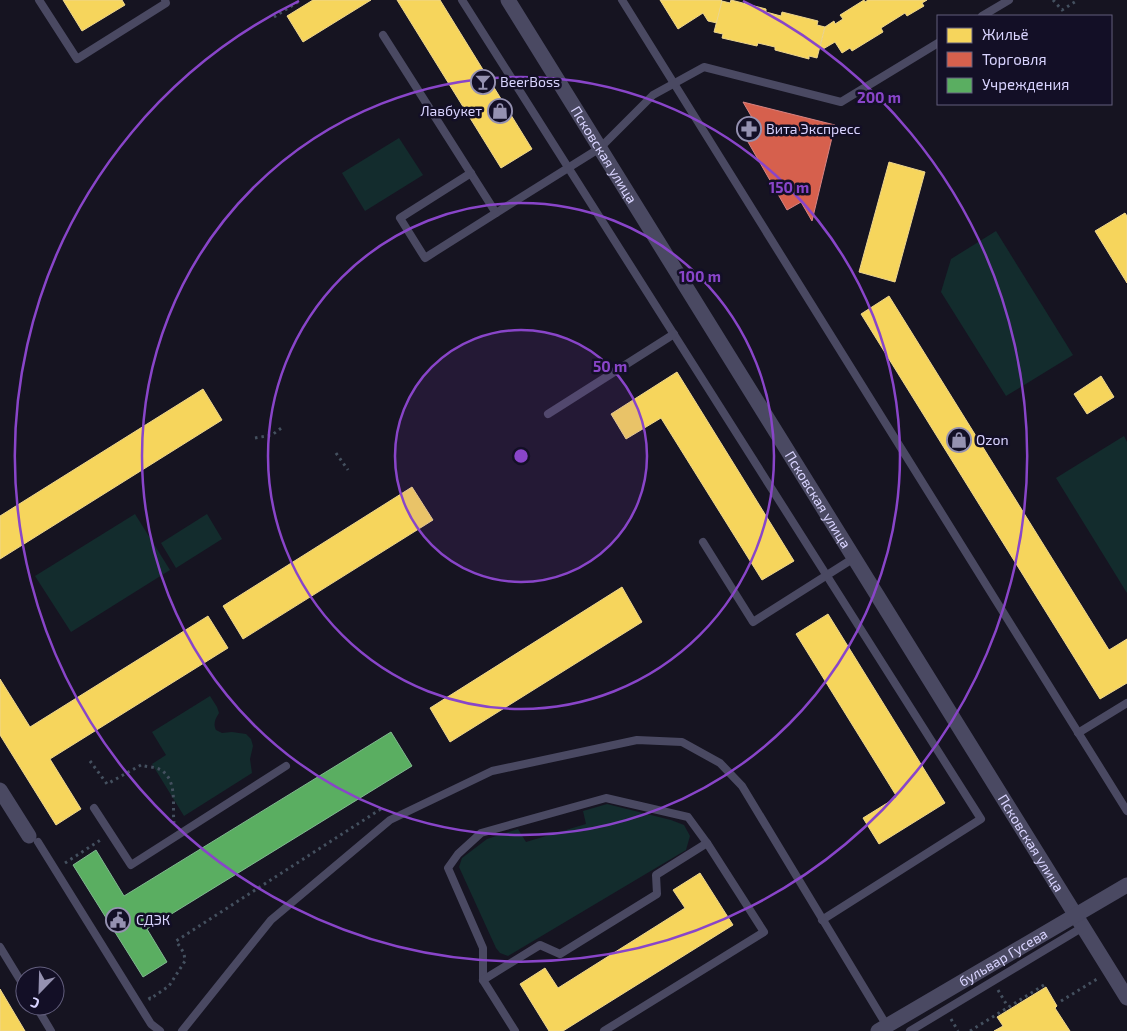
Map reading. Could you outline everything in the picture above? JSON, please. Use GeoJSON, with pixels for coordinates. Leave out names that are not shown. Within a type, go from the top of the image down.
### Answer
{"type":"FeatureCollection","features":[{"type":"Feature","properties":{"kind":"street","name":"Псковская улица"},"geometry":{"type":"LineString","coordinates":[[508,0],[1127,998]]}},
{"type":"Feature","properties":{"kind":"street"},"geometry":{"type":"LineString","coordinates":[[0,790],[34,839]]}},
{"type":"Feature","properties":{"kind":"street","name":"бульвар Гусева"},"geometry":{"type":"LineString","coordinates":[[883,1028],[1127,884]]}},
{"type":"Feature","properties":{"kind":"lane"},"geometry":{"type":"LineString","coordinates":[[39,0],[76,59],[166,3],[165,0]]}},
{"type":"Feature","properties":{"kind":"lane"},"geometry":{"type":"LineString","coordinates":[[462,0],[981,819],[822,920]]}},
{"type":"Feature","properties":{"kind":"lane"},"geometry":{"type":"LineString","coordinates":[[622,0],[1127,811]]}},
{"type":"Feature","properties":{"kind":"lane"},"geometry":{"type":"LineString","coordinates":[[984,15],[1008,0]]}},
{"type":"Feature","properties":{"kind":"lane"},"geometry":{"type":"LineString","coordinates":[[383,35],[496,214]]}},
{"type":"Feature","properties":{"kind":"lane"},"geometry":{"type":"LineString","coordinates":[[470,173],[400,218],[425,258],[600,148],[653,94],[704,67],[841,102],[937,44]]}},
{"type":"Feature","properties":{"kind":"lane"},"geometry":{"type":"LineString","coordinates":[[548,414],[674,334]]}},
{"type":"Feature","properties":{"kind":"lane"},"geometry":{"type":"LineString","coordinates":[[702,542],[753,622],[854,558]]}},
{"type":"Feature","properties":{"kind":"lane"},"geometry":{"type":"LineString","coordinates":[[1078,733],[1127,703]]}},
{"type":"Feature","properties":{"kind":"lane"},"geometry":{"type":"LineString","coordinates":[[182,1031],[271,920],[390,820],[492,771],[637,740],[682,742],[720,763],[742,786],[822,920],[883,1028]]}},
{"type":"Feature","properties":{"kind":"lane"},"geometry":{"type":"LineString","coordinates":[[94,808],[131,864],[286,766]]}},
{"type":"Feature","properties":{"kind":"lane"},"geometry":{"type":"LineString","coordinates":[[515,1031],[483,980],[484,948],[448,868],[458,854],[481,834],[606,798],[688,817],[764,932],[604,1031]]}},
{"type":"Feature","properties":{"kind":"lane"},"geometry":{"type":"LineString","coordinates":[[34,839],[151,1024],[160,1031]]}},
{"type":"Feature","properties":{"kind":"lane"},"geometry":{"type":"LineString","coordinates":[[483,980],[540,945],[560,954],[657,894],[656,875],[707,844]]}},
{"type":"Feature","properties":{"kind":"lane"},"geometry":{"type":"LineString","coordinates":[[910,1031],[1083,927]]}},
{"type":"Feature","properties":{"kind":"lane"},"geometry":{"type":"LineString","coordinates":[[0,947],[15,972]]}},
{"type":"Feature","properties":{"kind":"lane"},"geometry":{"type":"LineString","coordinates":[[42,1016],[51,1031]]}},
{"type":"Feature","properties":{"kind":"path"},"geometry":{"type":"LineString","coordinates":[[274,17],[301,0]]}},
{"type":"Feature","properties":{"kind":"path"},"geometry":{"type":"LineString","coordinates":[[1053,0],[1062,10],[1078,0]]}},
{"type":"Feature","properties":{"kind":"path"},"geometry":{"type":"LineString","coordinates":[[255,438],[272,435],[284,426]]}},
{"type":"Feature","properties":{"kind":"path"},"geometry":{"type":"LineString","coordinates":[[336,453],[348,470]]}},
{"type":"Feature","properties":{"kind":"path"},"geometry":{"type":"LineString","coordinates":[[90,761],[107,784],[141,765],[160,769],[168,777],[173,790],[175,836]]}},
{"type":"Feature","properties":{"kind":"path"},"geometry":{"type":"LineString","coordinates":[[145,991],[150,999],[169,986],[185,962],[184,953],[176,941],[384,807]]}},
{"type":"Feature","properties":{"kind":"path"},"geometry":{"type":"LineString","coordinates":[[70,871],[65,863],[111,834]]}},
{"type":"Feature","properties":{"kind":"path"},"geometry":{"type":"LineString","coordinates":[[1061,1001],[1110,971]]}},
{"type":"Feature","properties":{"kind":"path"},"geometry":{"type":"LineString","coordinates":[[994,981],[1008,1007]]}},
{"type":"Feature","properties":{"kind":"path"},"geometry":{"type":"LineString","coordinates":[[970,1031],[1044,985]]}},
{"type":"Feature","properties":{"kind":"green space"},"geometry":{"type":"Polygon","coordinates":[[[399,138],[423,175],[365,211],[342,173],[399,138]]]}},
{"type":"Feature","properties":{"kind":"green space"},"geometry":{"type":"Polygon","coordinates":[[[996,231],[1073,355],[1006,396],[941,292],[951,259],[996,231]]]}},
{"type":"Feature","properties":{"kind":"green space"},"geometry":{"type":"Polygon","coordinates":[[[1124,436],[1127,442],[1127,593],[1056,478],[1124,436]]]}},
{"type":"Feature","properties":{"kind":"green space"},"geometry":{"type":"Polygon","coordinates":[[[135,514],[170,570],[71,632],[35,576],[135,514]]]}},
{"type":"Feature","properties":{"kind":"green space"},"geometry":{"type":"Polygon","coordinates":[[[207,514],[222,539],[176,568],[161,543],[207,514]]]}},
{"type":"Feature","properties":{"kind":"green space"},"geometry":{"type":"Polygon","coordinates":[[[210,696],[219,713],[215,722],[216,730],[222,733],[246,734],[251,739],[253,746],[250,759],[252,773],[184,816],[152,764],[166,755],[152,732],[210,696]]]}},
{"type":"Feature","properties":{"kind":"green space"},"geometry":{"type":"Polygon","coordinates":[[[607,804],[684,825],[690,836],[686,850],[508,956],[500,953],[459,867],[462,858],[487,839],[518,829],[526,842],[586,824],[583,811],[607,804]]]}},
{"type":"Feature","properties":{"kind":"building: Жильё"},"geometry":{"type":"Polygon","coordinates":[[[63,0],[122,0],[125,5],[82,31],[63,0]]]}},
{"type":"Feature","properties":{"kind":"building: Жильё"},"geometry":{"type":"Polygon","coordinates":[[[313,0],[371,0],[303,42],[287,16],[313,0]]]}},
{"type":"Feature","properties":{"kind":"building: Жильё"},"geometry":{"type":"Polygon","coordinates":[[[397,0],[440,0],[532,149],[501,168],[397,0]]]}},
{"type":"Feature","properties":{"kind":"building: Жильё"},"geometry":{"type":"Polygon","coordinates":[[[660,0],[722,1],[717,23],[708,21],[703,13],[678,29],[660,0]]]}},
{"type":"Feature","properties":{"kind":"building: Жильё"},"geometry":{"type":"Polygon","coordinates":[[[731,0],[766,9],[766,12],[781,16],[782,12],[818,21],[817,25],[825,27],[817,58],[809,56],[809,59],[775,50],[775,47],[758,43],[757,46],[722,38],[723,34],[714,32],[722,1],[730,3],[731,0]]]}},
{"type":"Feature","properties":{"kind":"building: Жильё"},"geometry":{"type":"Polygon","coordinates":[[[864,0],[865,2],[868,0],[927,0],[922,3],[924,6],[907,16],[905,13],[881,28],[883,32],[852,51],[850,48],[842,53],[835,42],[823,49],[820,47],[825,27],[834,21],[835,24],[843,19],[840,15],[864,0]]]}},
{"type":"Feature","properties":{"kind":"building: Жильё"},"geometry":{"type":"Polygon","coordinates":[[[889,162],[925,172],[895,282],[859,272],[889,162]]]}},
{"type":"Feature","properties":{"kind":"building: Жильё"},"geometry":{"type":"Polygon","coordinates":[[[1125,213],[1127,216],[1127,283],[1095,231],[1125,213]]]}},
{"type":"Feature","properties":{"kind":"building: Жильё"},"geometry":{"type":"Polygon","coordinates":[[[889,296],[1109,650],[1127,639],[1127,683],[1100,699],[861,314],[889,296]]]}},
{"type":"Feature","properties":{"kind":"building: Жильё"},"geometry":{"type":"Polygon","coordinates":[[[677,372],[794,561],[762,580],[661,418],[626,439],[611,414],[677,372]]]}},
{"type":"Feature","properties":{"kind":"building: Жильё"},"geometry":{"type":"Polygon","coordinates":[[[1101,376],[1114,397],[1087,414],[1074,394],[1101,376]]]}},
{"type":"Feature","properties":{"kind":"building: Жильё"},"geometry":{"type":"Polygon","coordinates":[[[203,389],[222,420],[0,559],[0,516],[203,389]]]}},
{"type":"Feature","properties":{"kind":"building: Жильё"},"geometry":{"type":"Polygon","coordinates":[[[412,487],[433,520],[243,639],[223,606],[412,487]]]}},
{"type":"Feature","properties":{"kind":"building: Жильё"},"geometry":{"type":"Polygon","coordinates":[[[622,587],[642,622],[450,742],[430,708],[622,587]]]}},
{"type":"Feature","properties":{"kind":"building: Жильё"},"geometry":{"type":"Polygon","coordinates":[[[828,614],[945,803],[879,844],[863,818],[897,797],[796,634],[828,614]]]}},
{"type":"Feature","properties":{"kind":"building: Жильё"},"geometry":{"type":"Polygon","coordinates":[[[208,616],[228,648],[50,759],[81,809],[56,825],[0,735],[0,679],[30,727],[208,616]]]}},
{"type":"Feature","properties":{"kind":"building: Жильё"},"geometry":{"type":"Polygon","coordinates":[[[700,873],[733,925],[563,1031],[549,1031],[520,984],[545,968],[558,988],[685,908],[673,890],[700,873]]]}},
{"type":"Feature","properties":{"kind":"building: Жильё"},"geometry":{"type":"Polygon","coordinates":[[[1046,987],[1057,1006],[1055,1008],[1070,1031],[994,1031],[1003,1026],[997,1017],[1046,987]]]}},
{"type":"Feature","properties":{"kind":"building: Жильё"},"geometry":{"type":"Polygon","coordinates":[[[0,989],[25,1031],[0,1031],[0,989]]]}},
{"type":"Feature","properties":{"kind":"building: Торговля"},"geometry":{"type":"Polygon","coordinates":[[[743,102],[835,125],[812,221],[801,202],[787,210],[740,128],[754,121],[743,102]]]}},
{"type":"Feature","properties":{"kind":"building: Учреждения"},"geometry":{"type":"Polygon","coordinates":[[[391,732],[412,766],[147,929],[167,962],[143,977],[73,865],[96,850],[124,896],[391,732]]]}},
{"type":"Feature","properties":{"kind":"place","name":"BeerBoss"},"geometry":{"type":"Point","coordinates":[483,82]}},
{"type":"Feature","properties":{"kind":"place","name":"Лавбукет"},"geometry":{"type":"Point","coordinates":[500,111]}},
{"type":"Feature","properties":{"kind":"place","name":"Вита Экспресс"},"geometry":{"type":"Point","coordinates":[749,129]}},
{"type":"Feature","properties":{"kind":"place","name":"Ozon"},"geometry":{"type":"Point","coordinates":[959,440]}},
{"type":"Feature","properties":{"kind":"place","name":"СДЭК"},"geometry":{"type":"Point","coordinates":[118,920]}}]}
